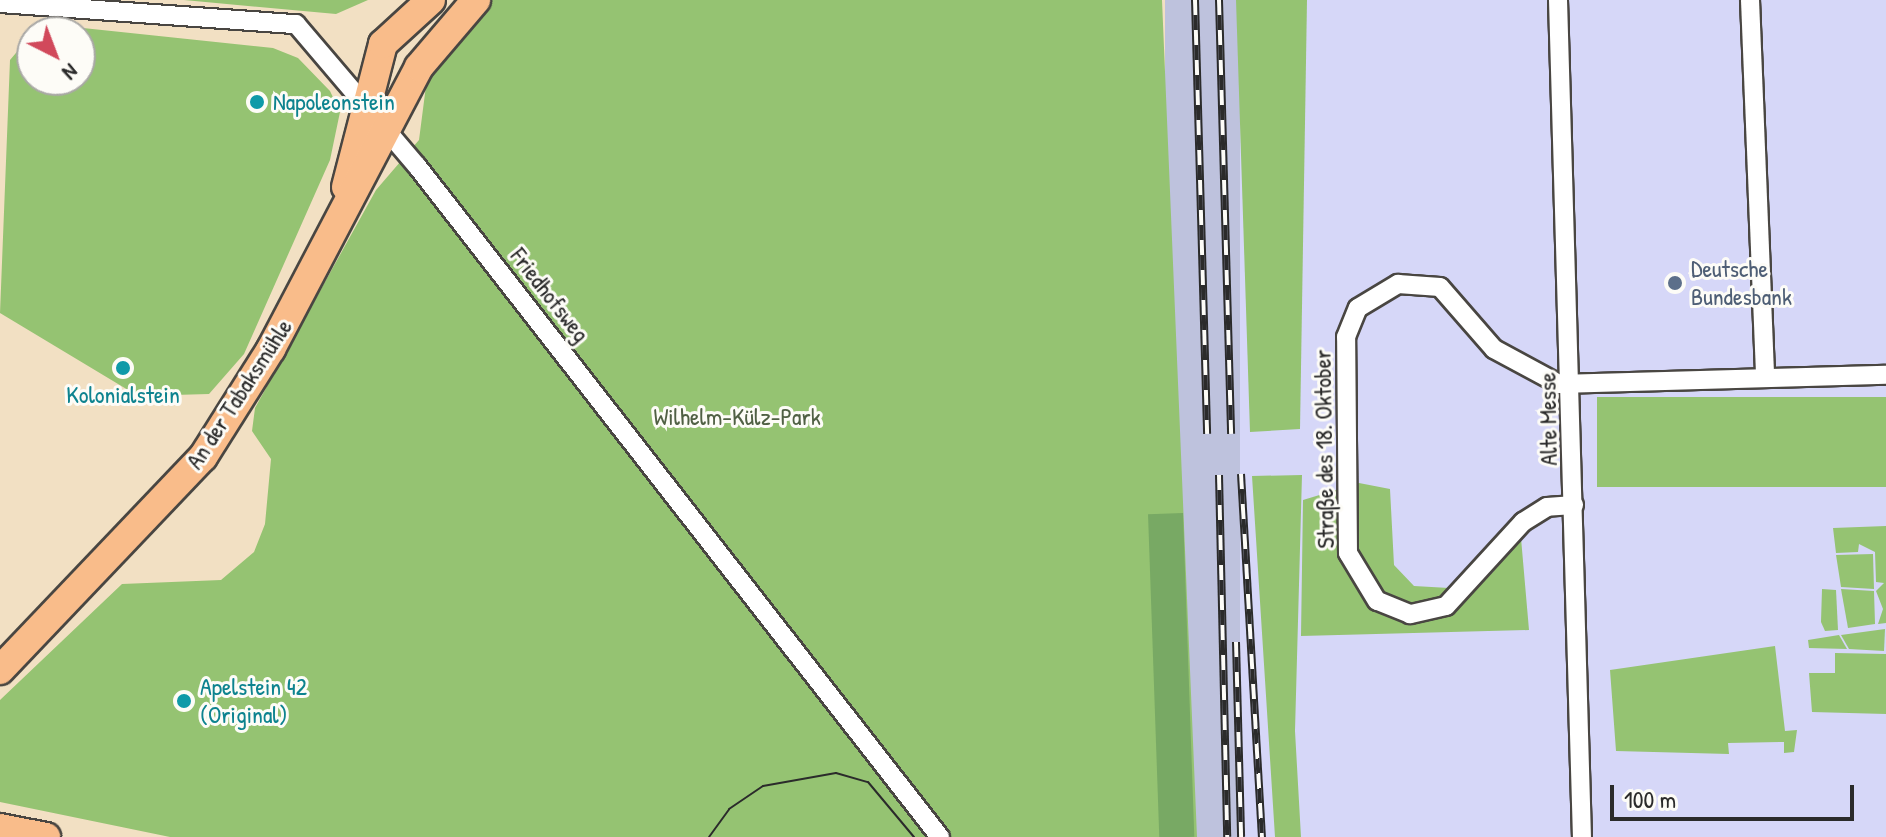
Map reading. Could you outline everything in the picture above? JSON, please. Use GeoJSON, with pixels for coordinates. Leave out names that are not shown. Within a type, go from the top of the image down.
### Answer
{"type":"FeatureCollection","features":[{"type":"Feature","properties":{"kind":"main road","name":"An der Tabaksmühle"},"geometry":{"type":"LineString","coordinates":[[344,199],[365,105],[390,34],[431,0]]}},
{"type":"Feature","properties":{"kind":"main road","name":"An der Tabaksmühle"},"geometry":{"type":"LineString","coordinates":[[0,670],[203,457],[271,349],[344,199],[387,131],[424,61],[476,0]]}},
{"type":"Feature","properties":{"kind":"main road"},"geometry":{"type":"LineString","coordinates":[[0,828],[46,837]]}},
{"type":"Feature","properties":{"kind":"street","name":"Alte Messe"},"geometry":{"type":"LineString","coordinates":[[1558,0],[1572,385],[1582,837]]}},
{"type":"Feature","properties":{"kind":"street"},"geometry":{"type":"LineString","coordinates":[[1750,0],[1765,378]]}},
{"type":"Feature","properties":{"kind":"street","name":"Friedhofsweg"},"geometry":{"type":"LineString","coordinates":[[0,3],[296,24],[387,131],[940,837]]}},
{"type":"Feature","properties":{"kind":"street","name":"Straße des 18. Oktober"},"geometry":{"type":"LineString","coordinates":[[1574,505],[1547,507],[1523,522],[1488,555],[1465,591],[1428,614],[1410,614],[1377,601],[1354,574],[1344,450],[1349,322],[1367,299],[1398,284],[1440,287],[1502,355],[1534,376],[1572,385],[1886,375]]}},
{"type":"Feature","properties":{"kind":"shaded area"},"geometry":{"type":"Polygon","coordinates":[[[1165,0],[1240,0],[1240,837],[1165,837],[1165,0]]]}},
{"type":"Feature","properties":{"kind":"shaded area"},"geometry":{"type":"Polygon","coordinates":[[[1240,0],[1886,0],[1886,837],[1240,837],[1240,0]]]}},
{"type":"Feature","properties":{"kind":"green space"},"geometry":{"type":"Polygon","coordinates":[[[184,0],[368,0],[336,14],[184,0]]]}},
{"type":"Feature","properties":{"kind":"green space","name":"Wilhelm-Külz-Park"},"geometry":{"type":"Polygon","coordinates":[[[492,0],[1162,0],[1197,837],[170,837],[0,802],[0,700],[122,584],[221,580],[254,552],[265,524],[271,459],[252,431],[255,408],[376,190],[419,140],[427,78],[492,0]]]}},
{"type":"Feature","properties":{"kind":"green space"},"geometry":{"type":"Polygon","coordinates":[[[1236,0],[1307,0],[1300,429],[1250,432],[1236,0]]]}},
{"type":"Feature","properties":{"kind":"green space"},"geometry":{"type":"Polygon","coordinates":[[[96,29],[273,48],[298,58],[330,91],[340,112],[330,160],[244,354],[209,394],[138,396],[0,313],[10,60],[16,53],[16,96],[96,96],[96,29]]]}},
{"type":"Feature","properties":{"kind":"green space"},"geometry":{"type":"Polygon","coordinates":[[[1597,397],[1886,397],[1886,487],[1597,487],[1597,397]]]}},
{"type":"Feature","properties":{"kind":"green space"},"geometry":{"type":"Polygon","coordinates":[[[1302,475],[1295,731],[1301,837],[1275,837],[1252,476],[1302,475]]]}},
{"type":"Feature","properties":{"kind":"green space"},"geometry":{"type":"Polygon","coordinates":[[[1359,483],[1390,489],[1394,565],[1414,586],[1449,588],[1492,573],[1521,538],[1529,630],[1301,636],[1303,500],[1359,483]]]}},
{"type":"Feature","properties":{"kind":"green space"},"geometry":{"type":"Polygon","coordinates":[[[1183,513],[1194,837],[1159,837],[1148,514],[1183,513]]]}},
{"type":"Feature","properties":{"kind":"green space"},"geometry":{"type":"Polygon","coordinates":[[[1886,526],[1886,623],[1878,624],[1883,609],[1876,591],[1884,583],[1876,582],[1875,552],[1859,544],[1858,552],[1836,553],[1833,528],[1886,526]]]}},
{"type":"Feature","properties":{"kind":"green space"},"geometry":{"type":"Polygon","coordinates":[[[1873,554],[1874,589],[1841,587],[1836,555],[1873,554]]]}},
{"type":"Feature","properties":{"kind":"green space"},"geometry":{"type":"Polygon","coordinates":[[[1822,589],[1836,590],[1838,630],[1825,631],[1821,622],[1822,589]]]}},
{"type":"Feature","properties":{"kind":"green space"},"geometry":{"type":"Polygon","coordinates":[[[1841,589],[1874,591],[1875,624],[1848,628],[1841,589]]]}},
{"type":"Feature","properties":{"kind":"green space"},"geometry":{"type":"Polygon","coordinates":[[[1885,629],[1884,651],[1849,649],[1841,635],[1885,629]]]}},
{"type":"Feature","properties":{"kind":"green space"},"geometry":{"type":"Polygon","coordinates":[[[1839,635],[1847,649],[1809,648],[1808,640],[1839,635]]]}},
{"type":"Feature","properties":{"kind":"green space"},"geometry":{"type":"Polygon","coordinates":[[[1775,646],[1785,731],[1797,730],[1794,752],[1784,753],[1784,742],[1728,743],[1729,754],[1616,751],[1610,670],[1775,646]]]}},
{"type":"Feature","properties":{"kind":"green space"},"geometry":{"type":"Polygon","coordinates":[[[1835,653],[1886,654],[1886,714],[1812,712],[1809,673],[1835,673],[1835,653]]]}},
{"type":"Feature","properties":{"kind":"tram line"},"geometry":{"type":"LineString","coordinates":[[709,837],[729,809],[763,786],[836,773],[868,782],[914,837]]}},
{"type":"Feature","properties":{"kind":"railway"},"geometry":{"type":"LineString","coordinates":[[1195,0],[1207,434]]}},
{"type":"Feature","properties":{"kind":"railway"},"geometry":{"type":"LineString","coordinates":[[1219,0],[1231,434]]}},
{"type":"Feature","properties":{"kind":"railway"},"geometry":{"type":"LineString","coordinates":[[1241,474],[1262,837]]}},
{"type":"Feature","properties":{"kind":"railway"},"geometry":{"type":"LineString","coordinates":[[1219,475],[1227,837]]}},
{"type":"Feature","properties":{"kind":"railway"},"geometry":{"type":"LineString","coordinates":[[1236,642],[1241,837]]}},
{"type":"Feature","properties":{"kind":"place","name":"Napoleonstein"},"geometry":{"type":"Point","coordinates":[257,102]}},
{"type":"Feature","properties":{"kind":"place","name":"Deutsche Bundesbank"},"geometry":{"type":"Point","coordinates":[1675,283]}},
{"type":"Feature","properties":{"kind":"place","name":"Kolonialstein"},"geometry":{"type":"Point","coordinates":[123,368]}},
{"type":"Feature","properties":{"kind":"place","name":"Apelstein 42 (Original)"},"geometry":{"type":"Point","coordinates":[184,701]}}]}
